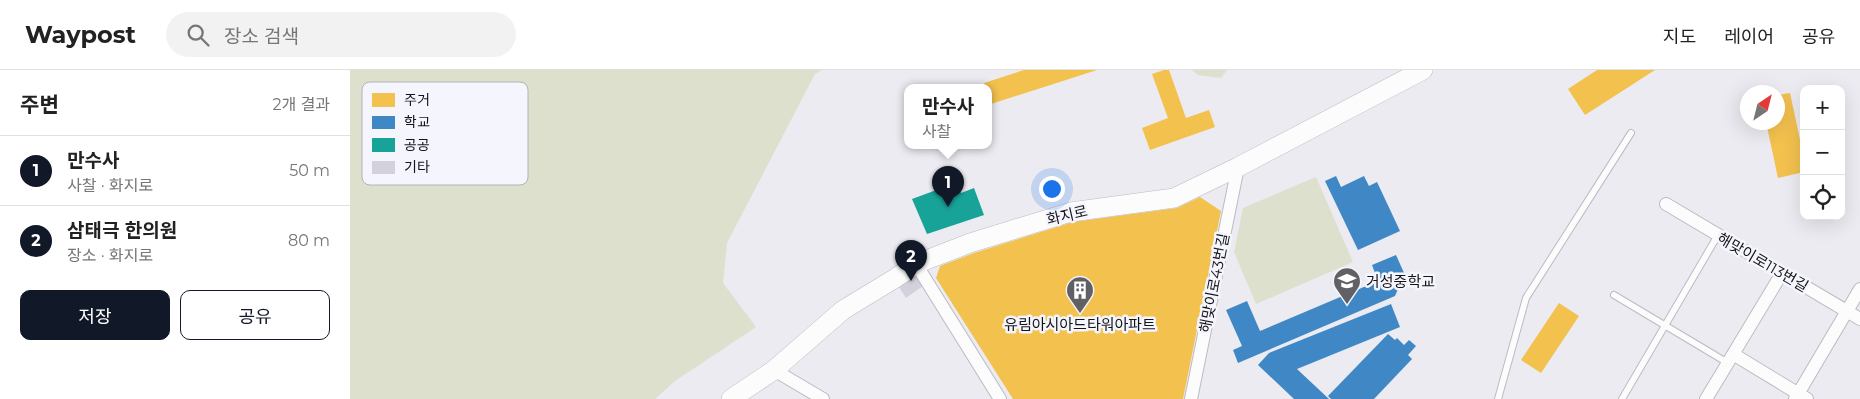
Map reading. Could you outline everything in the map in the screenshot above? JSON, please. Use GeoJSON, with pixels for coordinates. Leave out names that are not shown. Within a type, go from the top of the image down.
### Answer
{"type":"FeatureCollection","features":[{"type":"Feature","properties":{"kind":"street","name":"화지로"},"geometry":{"type":"LineString","coordinates":[[731,399],[774,370],[843,310],[916,264],[970,243],[1071,212],[1174,198],[1238,167],[1423,70]]}},
{"type":"Feature","properties":{"kind":"street","name":"해맞이로43번길"},"geometry":{"type":"LineString","coordinates":[[1191,399],[1238,167]]}},
{"type":"Feature","properties":{"kind":"street","name":"해맞이로113번길"},"geometry":{"type":"LineString","coordinates":[[1666,204],[1860,319]]}},
{"type":"Feature","properties":{"kind":"street"},"geometry":{"type":"LineString","coordinates":[[916,264],[1000,399]]}},
{"type":"Feature","properties":{"kind":"street"},"geometry":{"type":"LineString","coordinates":[[1706,399],[1782,273]]}},
{"type":"Feature","properties":{"kind":"street"},"geometry":{"type":"LineString","coordinates":[[1730,359],[1800,397],[1860,289]]}},
{"type":"Feature","properties":{"kind":"street"},"geometry":{"type":"LineString","coordinates":[[774,370],[823,399]]}},
{"type":"Feature","properties":{"kind":"lane"},"geometry":{"type":"LineString","coordinates":[[1498,399],[1526,298],[1631,133]]}},
{"type":"Feature","properties":{"kind":"lane"},"geometry":{"type":"LineString","coordinates":[[1622,399],[1718,235]]}},
{"type":"Feature","properties":{"kind":"lane"},"geometry":{"type":"LineString","coordinates":[[1614,295],[1664,326],[1730,359]]}},
{"type":"Feature","properties":{"kind":"green space"},"geometry":{"type":"Polygon","coordinates":[[[350,70],[822,70],[815,74],[727,243],[723,283],[756,327],[675,381],[655,399],[350,399],[350,70]]]}},
{"type":"Feature","properties":{"kind":"green space"},"geometry":{"type":"Polygon","coordinates":[[[1192,70],[1227,70],[1221,78],[1198,75],[1192,70]]]}},
{"type":"Feature","properties":{"kind":"green space"},"geometry":{"type":"Polygon","coordinates":[[[1316,177],[1353,262],[1256,304],[1234,252],[1243,208],[1316,177]]]}},
{"type":"Feature","properties":{"kind":"building: 주거"},"geometry":{"type":"Polygon","coordinates":[[[1024,70],[1097,70],[992,104],[992,84],[984,83],[1024,70]]]}},
{"type":"Feature","properties":{"kind":"building: 주거"},"geometry":{"type":"Polygon","coordinates":[[[1169,70],[1186,118],[1209,110],[1215,127],[1150,150],[1142,128],[1168,118],[1152,74],[1169,70]]]}},
{"type":"Feature","properties":{"kind":"building: 주거"},"geometry":{"type":"Polygon","coordinates":[[[1597,70],[1655,70],[1585,115],[1568,89],[1597,70]]]}},
{"type":"Feature","properties":{"kind":"building: 주거"},"geometry":{"type":"Polygon","coordinates":[[[1790,93],[1800,140],[1800,173],[1778,178],[1768,130],[1785,130],[1785,94],[1790,93]]]}},
{"type":"Feature","properties":{"kind":"building: 주거","name":"유림아시아드타워아파트"},"geometry":{"type":"Polygon","coordinates":[[[1200,197],[1221,211],[1183,399],[1013,399],[936,278],[940,266],[974,253],[1073,222],[1177,208],[1200,197]]]}},
{"type":"Feature","properties":{"kind":"building: 주거"},"geometry":{"type":"Polygon","coordinates":[[[1559,303],[1579,316],[1541,373],[1521,360],[1559,303]]]}},
{"type":"Feature","properties":{"kind":"building: 학교"},"geometry":{"type":"Polygon","coordinates":[[[1336,176],[1341,187],[1364,176],[1369,186],[1377,182],[1400,231],[1358,250],[1325,181],[1336,176]]]}},
{"type":"Feature","properties":{"kind":"building: 학교","name":"거성중학교"},"geometry":{"type":"Polygon","coordinates":[[[1396,255],[1405,275],[1401,277],[1405,286],[1398,289],[1395,296],[1238,363],[1233,350],[1242,346],[1226,310],[1247,301],[1260,331],[1378,281],[1372,265],[1396,255]]]}},
{"type":"Feature","properties":{"kind":"building: 학교"},"geometry":{"type":"Polygon","coordinates":[[[1391,304],[1400,327],[1297,369],[1329,399],[1294,399],[1258,365],[1269,353],[1391,304]]]}},
{"type":"Feature","properties":{"kind":"building: 학교"},"geometry":{"type":"Polygon","coordinates":[[[1388,334],[1395,340],[1397,338],[1404,345],[1409,340],[1416,346],[1408,355],[1412,359],[1374,399],[1331,399],[1328,396],[1388,334]]]}},
{"type":"Feature","properties":{"kind":"building: 공공"},"geometry":{"type":"Polygon","coordinates":[[[958,182],[961,193],[974,188],[984,215],[927,234],[912,199],[958,182]]]}},
{"type":"Feature","properties":{"kind":"building: 기타"},"geometry":{"type":"Polygon","coordinates":[[[916,264],[927,283],[906,298],[894,279],[916,264]]]}},
{"type":"Feature","properties":{"kind":"place","name":"만수사"},"geometry":{"type":"Point","coordinates":[948,207]}},
{"type":"Feature","properties":{"kind":"place","name":"삼태극 한의원"},"geometry":{"type":"Point","coordinates":[911,281]}},
{"type":"Feature","properties":{"kind":"place","name":"거성중학교"},"geometry":{"type":"Point","coordinates":[1347,305]}},
{"type":"Feature","properties":{"kind":"place","name":"유림아시아드타워아파트"},"geometry":{"type":"Point","coordinates":[1080,314]}}]}
